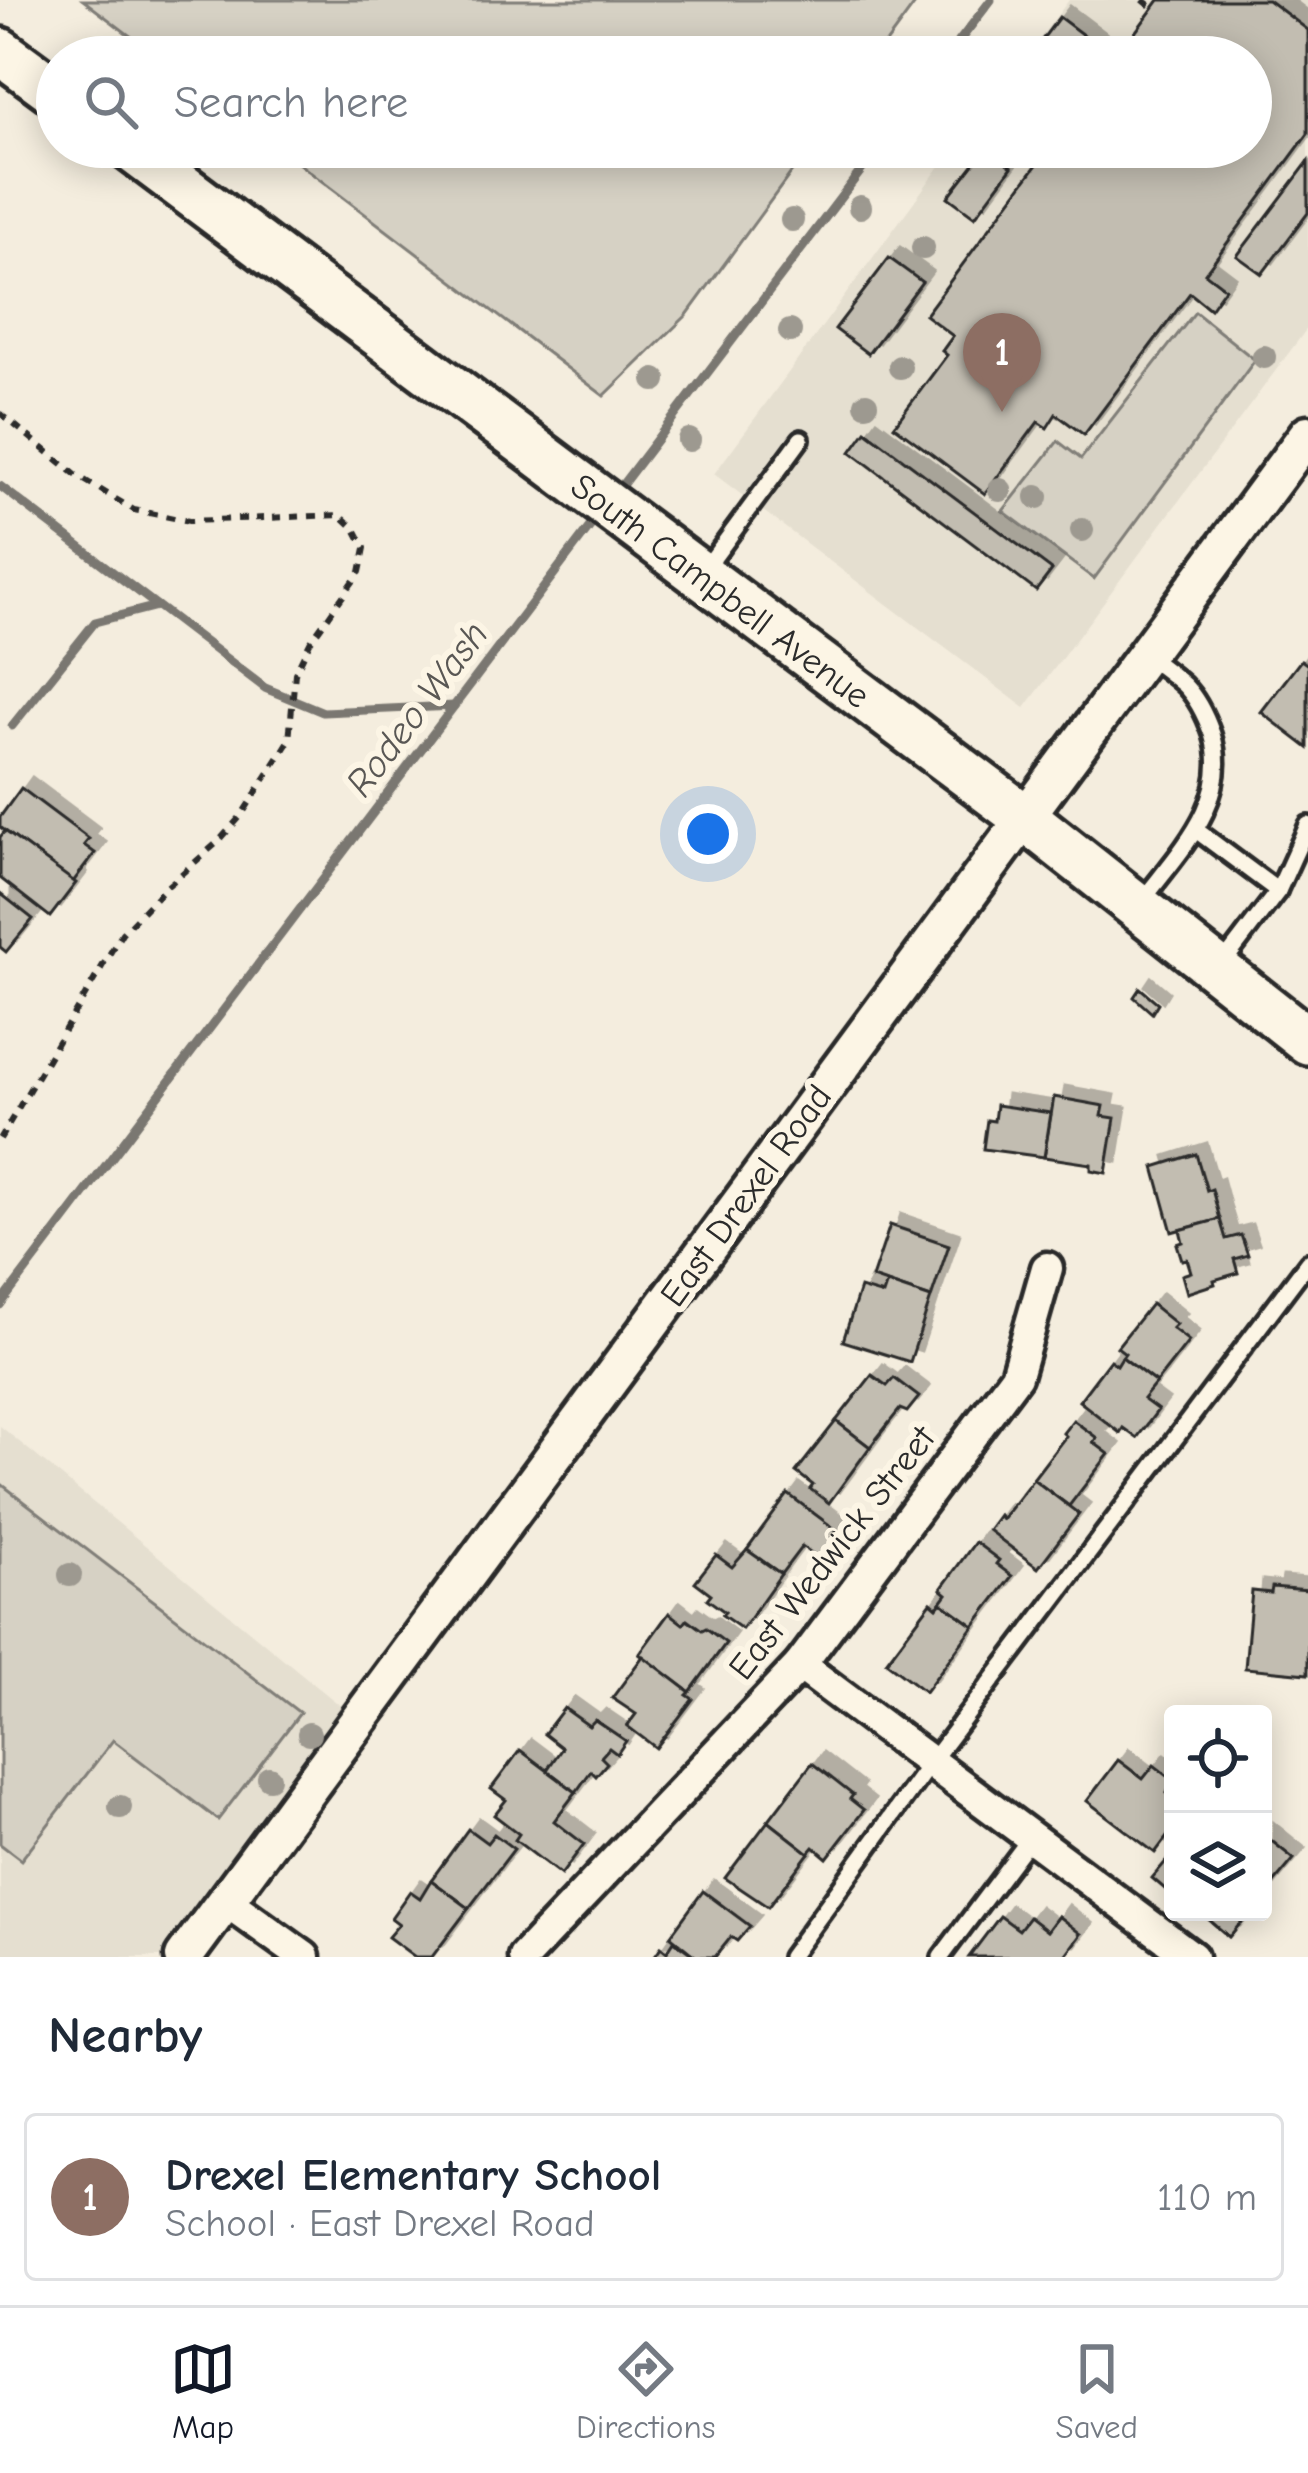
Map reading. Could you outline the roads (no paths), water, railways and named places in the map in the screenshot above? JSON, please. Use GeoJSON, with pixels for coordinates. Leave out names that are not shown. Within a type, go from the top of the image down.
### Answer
{"type":"FeatureCollection","features":[{"type":"Feature","properties":{"kind":"main road"},"geometry":{"type":"LineString","coordinates":[[0,51],[36,78]]}},
{"type":"Feature","properties":{"kind":"main road","name":"South Campbell Avenue"},"geometry":{"type":"LineString","coordinates":[[157,168],[1024,817],[1308,1040]]}},
{"type":"Feature","properties":{"kind":"street","name":"East Drexel Road"},"geometry":{"type":"LineString","coordinates":[[184,1957],[1308,434]]}},
{"type":"Feature","properties":{"kind":"street","name":"East Wedwick Street"},"geometry":{"type":"LineString","coordinates":[[524,1957],[800,1665],[1016,1376],[1047,1268]]}},
{"type":"Feature","properties":{"kind":"street"},"geometry":{"type":"LineString","coordinates":[[800,1665],[1192,1957]]}},
{"type":"Feature","properties":{"kind":"street"},"geometry":{"type":"LineString","coordinates":[[226,1901],[304,1957]]}},
{"type":"Feature","properties":{"kind":"lane"},"geometry":{"type":"LineString","coordinates":[[701,575],[802,439]]}},
{"type":"Feature","properties":{"kind":"lane"},"geometry":{"type":"LineString","coordinates":[[1138,906],[1196,830],[1214,788],[1216,749],[1196,699],[1145,654]]}},
{"type":"Feature","properties":{"kind":"lane"},"geometry":{"type":"LineString","coordinates":[[1218,970],[1278,891],[1308,825]]}},
{"type":"Feature","properties":{"kind":"lane"},"geometry":{"type":"LineString","coordinates":[[1196,830],[1278,891]]}},
{"type":"Feature","properties":{"kind":"lane"},"geometry":{"type":"LineString","coordinates":[[790,1957],[1308,1262]]}},
{"type":"Feature","properties":{"kind":"lane"},"geometry":{"type":"LineString","coordinates":[[941,1957],[1031,1837]]}},
{"type":"Feature","properties":{"kind":"waterway","name":"Rodeo Wash"},"geometry":{"type":"LineString","coordinates":[[963,36],[991,0]]}},
{"type":"Feature","properties":{"kind":"waterway","name":"Rodeo Wash"},"geometry":{"type":"LineString","coordinates":[[616,493],[863,168]]}},
{"type":"Feature","properties":{"kind":"waterway"},"geometry":{"type":"LineString","coordinates":[[0,486],[265,688],[323,712],[454,706]]}},
{"type":"Feature","properties":{"kind":"waterway","name":"Rodeo Wash"},"geometry":{"type":"LineString","coordinates":[[0,1305],[598,516]]}},
{"type":"Feature","properties":{"kind":"waterway"},"geometry":{"type":"LineString","coordinates":[[12,726],[95,622],[157,606]]}},
{"type":"Feature","properties":{"kind":"place","name":"Drexel Elementary School"},"geometry":{"type":"Point","coordinates":[1002,412]}}]}
